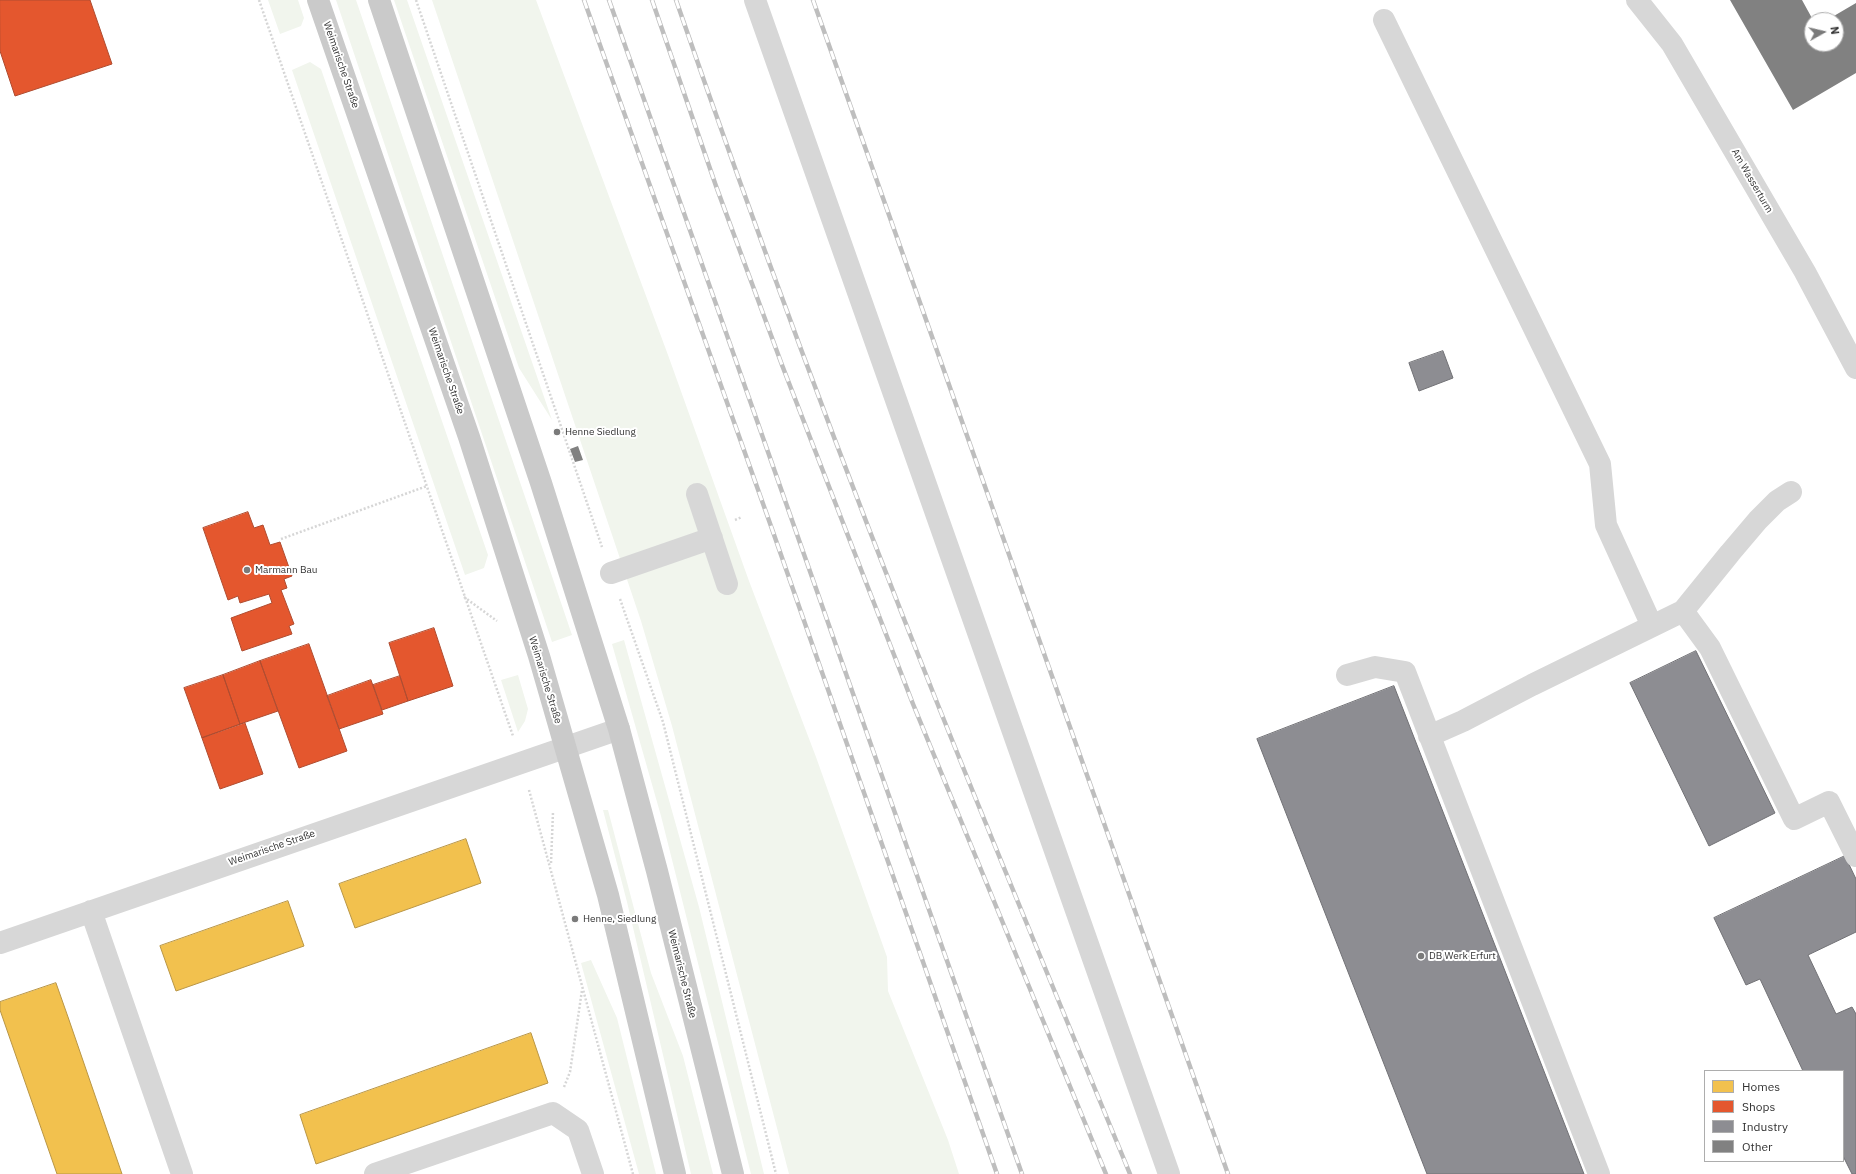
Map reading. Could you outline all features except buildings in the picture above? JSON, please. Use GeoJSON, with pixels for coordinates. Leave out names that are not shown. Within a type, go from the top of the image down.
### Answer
{"type":"FeatureCollection","features":[{"type":"Feature","properties":{"kind":"main road","name":"Weimarische Straße"},"geometry":{"type":"LineString","coordinates":[[318,0],[469,437],[539,656],[608,895],[674,1174]]}},
{"type":"Feature","properties":{"kind":"main road","name":"Weimarische Straße"},"geometry":{"type":"LineString","coordinates":[[379,0],[539,475],[619,728],[659,879],[733,1174]]}},
{"type":"Feature","properties":{"kind":"street"},"geometry":{"type":"LineString","coordinates":[[755,0],[1168,1174]]}},
{"type":"Feature","properties":{"kind":"street","name":"Am Wasserturm"},"geometry":{"type":"LineString","coordinates":[[1637,0],[1672,44],[1804,272],[1856,368]]}},
{"type":"Feature","properties":{"kind":"street"},"geometry":{"type":"LineString","coordinates":[[1384,20],[1600,464],[1606,525],[1652,626]]}},
{"type":"Feature","properties":{"kind":"street"},"geometry":{"type":"LineString","coordinates":[[1429,736],[1463,721],[1532,684],[1683,611],[1758,520],[1777,501],[1791,492]]}},
{"type":"Feature","properties":{"kind":"street"},"geometry":{"type":"LineString","coordinates":[[697,494],[727,584]]}},
{"type":"Feature","properties":{"kind":"street"},"geometry":{"type":"LineString","coordinates":[[611,573],[712,538]]}},
{"type":"Feature","properties":{"kind":"street"},"geometry":{"type":"LineString","coordinates":[[1683,611],[1710,648],[1794,818],[1829,802],[1856,856]]}},
{"type":"Feature","properties":{"kind":"street"},"geometry":{"type":"LineString","coordinates":[[1347,675],[1375,667],[1405,672],[1599,1174]]}},
{"type":"Feature","properties":{"kind":"street","name":"Weimarische Straße"},"geometry":{"type":"LineString","coordinates":[[0,943],[619,728]]}},
{"type":"Feature","properties":{"kind":"street"},"geometry":{"type":"LineString","coordinates":[[91,911],[182,1174]]}},
{"type":"Feature","properties":{"kind":"street"},"geometry":{"type":"LineString","coordinates":[[375,1174],[553,1113],[578,1130],[593,1174]]}},
{"type":"Feature","properties":{"kind":"path"},"geometry":{"type":"LineString","coordinates":[[258,0],[522,761],[632,1174]]}},
{"type":"Feature","properties":{"kind":"path"},"geometry":{"type":"LineString","coordinates":[[416,0],[663,722],[776,1174]]}},
{"type":"Feature","properties":{"kind":"path"},"geometry":{"type":"LineString","coordinates":[[281,539],[426,486]]}},
{"type":"Feature","properties":{"kind":"path"},"geometry":{"type":"LineString","coordinates":[[553,1113],[570,1072],[582,988]]}},
{"type":"Feature","properties":{"kind":"shaded area"},"geometry":{"type":"Polygon","coordinates":[[[268,0],[298,0],[304,18],[301,26],[280,34],[268,0]]]}},
{"type":"Feature","properties":{"kind":"shaded area"},"geometry":{"type":"Polygon","coordinates":[[[336,0],[356,0],[572,635],[552,642],[336,0]]]}},
{"type":"Feature","properties":{"kind":"shaded area"},"geometry":{"type":"Polygon","coordinates":[[[394,0],[407,0],[552,420],[519,368],[394,0]]]}},
{"type":"Feature","properties":{"kind":"shaded area"},"geometry":{"type":"Polygon","coordinates":[[[432,0],[536,0],[668,355],[749,581],[816,757],[887,957],[888,991],[948,1140],[959,1174],[789,1174],[672,726],[641,621],[432,0]]]}},
{"type":"Feature","properties":{"kind":"shaded area"},"geometry":{"type":"Polygon","coordinates":[[[310,62],[321,69],[488,555],[484,568],[465,575],[292,70],[310,62]]]}},
{"type":"Feature","properties":{"kind":"shaded area"},"geometry":{"type":"Polygon","coordinates":[[[624,640],[699,907],[764,1174],[751,1174],[661,816],[612,644],[624,640]]]}},
{"type":"Feature","properties":{"kind":"shaded area"},"geometry":{"type":"Polygon","coordinates":[[[518,675],[528,709],[525,721],[518,732],[501,680],[518,675]]]}},
{"type":"Feature","properties":{"kind":"shaded area"},"geometry":{"type":"Polygon","coordinates":[[[603,810],[608,810],[651,973],[683,1056],[713,1174],[691,1174],[627,902],[603,810]]]}},
{"type":"Feature","properties":{"kind":"shaded area"},"geometry":{"type":"Polygon","coordinates":[[[591,960],[617,1018],[656,1174],[639,1174],[581,963],[591,960]]]}},
{"type":"Feature","properties":{"kind":"railway"},"geometry":{"type":"LineString","coordinates":[[584,0],[772,529],[997,1174]]}},
{"type":"Feature","properties":{"kind":"railway"},"geometry":{"type":"LineString","coordinates":[[609,0],[1022,1174]]}},
{"type":"Feature","properties":{"kind":"railway"},"geometry":{"type":"LineString","coordinates":[[652,0],[716,186],[782,365],[913,704],[1106,1174]]}},
{"type":"Feature","properties":{"kind":"railway"},"geometry":{"type":"LineString","coordinates":[[676,0],[802,352],[868,526],[1008,878],[1130,1174]]}},
{"type":"Feature","properties":{"kind":"railway"},"geometry":{"type":"LineString","coordinates":[[813,0],[1228,1174]]}},
{"type":"Feature","properties":{"kind":"place","name":"Henne Siedlung"},"geometry":{"type":"Point","coordinates":[557,432]}},
{"type":"Feature","properties":{"kind":"place","name":"Marmann Bau"},"geometry":{"type":"Point","coordinates":[247,570]}},
{"type":"Feature","properties":{"kind":"place","name":"Henne, Siedlung"},"geometry":{"type":"Point","coordinates":[575,919]}},
{"type":"Feature","properties":{"kind":"place","name":"DB Werk Erfurt"},"geometry":{"type":"Point","coordinates":[1421,956]}}]}
